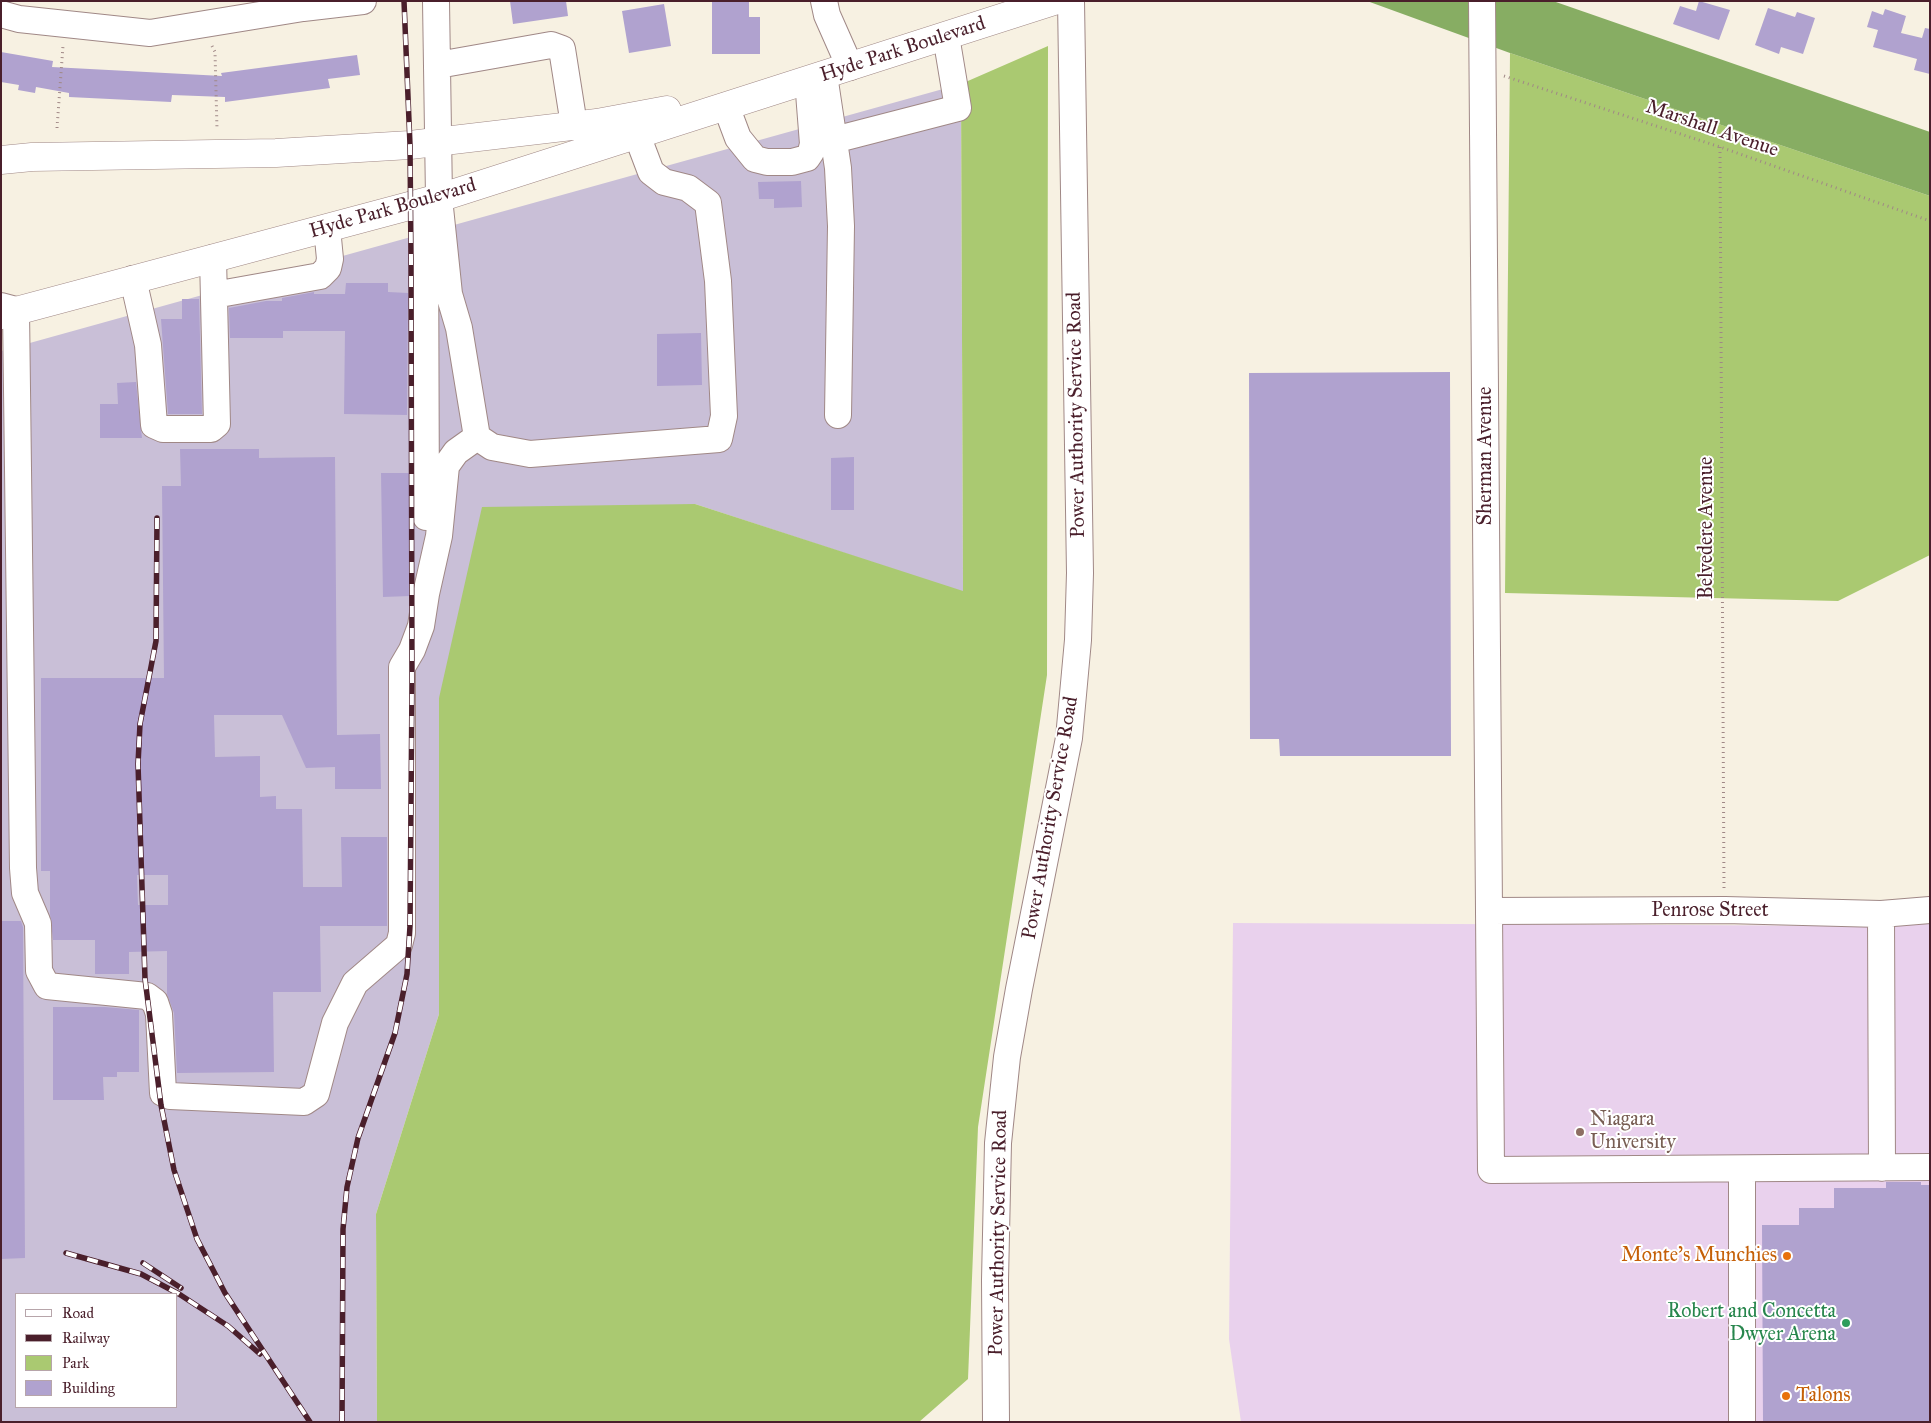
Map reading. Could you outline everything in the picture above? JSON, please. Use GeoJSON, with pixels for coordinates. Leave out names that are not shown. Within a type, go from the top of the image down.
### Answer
{"type":"FeatureCollection","features":[{"type":"Feature","properties":{"kind":"main road","name":"Hyde Park Boulevard"},"geometry":{"type":"LineString","coordinates":[[6,311],[133,280],[429,201],[1054,1]]}},
{"type":"Feature","properties":{"kind":"main road","name":"Hyde Park Boulevard"},"geometry":{"type":"LineString","coordinates":[[1,160],[32,157],[276,153],[440,141],[574,125],[781,89]]}},
{"type":"Feature","properties":{"kind":"street"},"geometry":{"type":"LineString","coordinates":[[1,14],[64,24],[150,33],[302,5],[363,1]]}},
{"type":"Feature","properties":{"kind":"street"},"geometry":{"type":"LineString","coordinates":[[433,566],[427,547],[425,229],[440,141],[436,1]]}},
{"type":"Feature","properties":{"kind":"street"},"geometry":{"type":"LineString","coordinates":[[824,1],[827,15],[850,67]]}},
{"type":"Feature","properties":{"kind":"street","name":"Power Authority Service Road"},"geometry":{"type":"LineString","coordinates":[[996,1422],[996,1208],[1001,1114],[1007,1057],[1019,988],[1066,754],[1078,640],[1080,573],[1070,1]]}},
{"type":"Feature","properties":{"kind":"street","name":"Sherman Avenue"},"geometry":{"type":"LineString","coordinates":[[1482,1],[1491,1170],[1742,1169]]}},
{"type":"Feature","properties":{"kind":"street"},"geometry":{"type":"LineString","coordinates":[[834,140],[958,108],[946,36]]}},
{"type":"Feature","properties":{"kind":"street"},"geometry":{"type":"LineString","coordinates":[[438,65],[552,45],[562,49],[574,125]]}},
{"type":"Feature","properties":{"kind":"street"},"geometry":{"type":"LineString","coordinates":[[816,78],[834,140],[838,168],[841,226],[838,415]]}},
{"type":"Feature","properties":{"kind":"street"},"geometry":{"type":"LineString","coordinates":[[726,106],[738,138],[755,159],[767,162],[792,162],[807,158],[812,152],[813,144],[816,78]]}},
{"type":"Feature","properties":{"kind":"street"},"geometry":{"type":"LineString","coordinates":[[429,201],[449,294],[459,328],[477,437],[492,447],[530,454],[719,439],[724,416],[718,281],[708,203],[688,188],[664,182],[651,172],[637,135]]}},
{"type":"Feature","properties":{"kind":"street"},"geometry":{"type":"LineString","coordinates":[[1,153],[32,157]]}},
{"type":"Feature","properties":{"kind":"street"},"geometry":{"type":"LineString","coordinates":[[214,295],[320,276],[328,268],[330,259],[327,228]]}},
{"type":"Feature","properties":{"kind":"street"},"geometry":{"type":"LineString","coordinates":[[133,280],[148,345],[154,425],[163,429],[211,430],[217,424],[213,258]]}},
{"type":"Feature","properties":{"kind":"street"},"geometry":{"type":"LineString","coordinates":[[6,311],[9,357],[23,868],[25,893],[38,923],[38,971],[47,986],[147,996],[155,1002],[158,1014],[163,1093],[170,1096],[304,1102],[316,1094],[335,1023],[355,982],[399,945],[402,934],[402,667],[412,650],[421,626],[439,536],[446,466],[456,452],[477,437]]}},
{"type":"Feature","properties":{"kind":"street","name":"Penrose Street"},"geometry":{"type":"LineString","coordinates":[[1490,912],[1725,910],[1881,914],[1930,910]]}},
{"type":"Feature","properties":{"kind":"street"},"geometry":{"type":"LineString","coordinates":[[1881,914],[1882,1168]]}},
{"type":"Feature","properties":{"kind":"street"},"geometry":{"type":"LineString","coordinates":[[1742,1422],[1742,1169],[1930,1167]]}},
{"type":"Feature","properties":{"kind":"path"},"geometry":{"type":"LineString","coordinates":[[57,128],[64,24]]}},
{"type":"Feature","properties":{"kind":"path"},"geometry":{"type":"LineString","coordinates":[[204,24],[215,52],[217,129]]}},
{"type":"Feature","properties":{"kind":"path","name":"Marshall Avenue"},"geometry":{"type":"LineString","coordinates":[[1483,69],[1720,147],[1930,221]]}},
{"type":"Feature","properties":{"kind":"path","name":"Belvedere Avenue"},"geometry":{"type":"LineString","coordinates":[[1720,147],[1725,910]]}},
{"type":"Feature","properties":{"kind":"shaded area"},"geometry":{"type":"Polygon","coordinates":[[[961,84],[963,592],[695,504],[439,698],[439,1014],[376,1214],[377,1422],[1,1422],[1,351],[961,84]]]}},
{"type":"Feature","properties":{"kind":"shaded area","name":"Niagara University"},"geometry":{"type":"Polygon","coordinates":[[[1930,921],[1930,1422],[1241,1422],[1229,1339],[1233,923],[1896,926],[1930,921]]]}},
{"type":"Feature","properties":{"kind":"green space"},"geometry":{"type":"Polygon","coordinates":[[[1367,1],[1553,1],[1930,132],[1930,196],[1510,53],[1367,1]]]}},
{"type":"Feature","properties":{"kind":"green space"},"geometry":{"type":"Polygon","coordinates":[[[1048,46],[1047,675],[978,1127],[968,1379],[919,1422],[377,1422],[376,1214],[439,1014],[439,698],[482,507],[695,504],[963,591],[961,84],[1048,46]]]}},
{"type":"Feature","properties":{"kind":"green space"},"geometry":{"type":"Polygon","coordinates":[[[1510,53],[1930,196],[1930,555],[1838,601],[1505,593],[1510,53]]]}},
{"type":"Feature","properties":{"kind":"building"},"geometry":{"type":"Polygon","coordinates":[[[510,1],[566,1],[568,16],[513,24],[510,1]]]}},
{"type":"Feature","properties":{"kind":"building"},"geometry":{"type":"Polygon","coordinates":[[[712,1],[749,1],[749,17],[760,17],[760,54],[712,54],[712,1]]]}},
{"type":"Feature","properties":{"kind":"building"},"geometry":{"type":"Polygon","coordinates":[[[1699,1],[1730,10],[1719,40],[1673,24],[1680,6],[1696,11],[1699,1]]]}},
{"type":"Feature","properties":{"kind":"building"},"geometry":{"type":"Polygon","coordinates":[[[664,4],[671,46],[629,53],[622,11],[664,4]]]}},
{"type":"Feature","properties":{"kind":"building"},"geometry":{"type":"Polygon","coordinates":[[[1768,8],[1795,17],[1797,12],[1815,18],[1803,54],[1781,47],[1779,54],[1755,45],[1768,8]]]}},
{"type":"Feature","properties":{"kind":"building"},"geometry":{"type":"Polygon","coordinates":[[[1885,9],[1906,16],[1901,33],[1922,38],[1925,28],[1930,29],[1930,74],[1914,70],[1917,59],[1873,47],[1878,30],[1867,27],[1872,11],[1883,15],[1885,9]]]}},
{"type":"Feature","properties":{"kind":"building"},"geometry":{"type":"Polygon","coordinates":[[[1,52],[53,61],[52,67],[222,76],[221,73],[357,55],[360,75],[328,79],[330,88],[225,102],[225,97],[172,95],[171,102],[69,97],[69,93],[36,87],[35,93],[18,90],[19,85],[1,82],[1,52]]]}},
{"type":"Feature","properties":{"kind":"building"},"geometry":{"type":"Polygon","coordinates":[[[801,181],[802,207],[774,208],[774,199],[759,199],[758,182],[801,181]]]}},
{"type":"Feature","properties":{"kind":"building"},"geometry":{"type":"Polygon","coordinates":[[[346,283],[388,283],[388,292],[408,293],[407,415],[344,414],[345,331],[283,331],[283,338],[230,338],[229,308],[266,301],[282,301],[282,298],[314,292],[314,294],[345,294],[346,283]]]}},
{"type":"Feature","properties":{"kind":"building"},"geometry":{"type":"Polygon","coordinates":[[[182,299],[199,299],[202,414],[168,414],[161,319],[182,319],[182,299]]]}},
{"type":"Feature","properties":{"kind":"building"},"geometry":{"type":"Polygon","coordinates":[[[701,333],[702,385],[657,386],[657,334],[701,333]]]}},
{"type":"Feature","properties":{"kind":"building"},"geometry":{"type":"Polygon","coordinates":[[[1450,372],[1451,756],[1280,756],[1279,739],[1250,739],[1249,373],[1450,372]]]}},
{"type":"Feature","properties":{"kind":"building"},"geometry":{"type":"Polygon","coordinates":[[[136,382],[142,438],[100,438],[100,404],[118,404],[117,383],[136,382]]]}},
{"type":"Feature","properties":{"kind":"building"},"geometry":{"type":"Polygon","coordinates":[[[180,449],[259,449],[259,458],[335,457],[337,735],[380,734],[381,789],[335,789],[335,767],[306,768],[282,715],[214,715],[215,757],[260,756],[260,797],[276,796],[276,809],[302,809],[303,887],[342,887],[341,837],[387,837],[387,926],[320,926],[321,992],[273,992],[274,1072],[177,1073],[174,1013],[167,994],[167,951],[129,952],[129,974],[95,974],[95,940],[53,940],[50,914],[50,871],[41,871],[41,678],[164,678],[162,486],[181,486],[180,449]],[[137,875],[138,905],[168,905],[168,875],[137,875]]]}},
{"type":"Feature","properties":{"kind":"building"},"geometry":{"type":"Polygon","coordinates":[[[854,457],[854,510],[831,510],[831,458],[854,457]]]}},
{"type":"Feature","properties":{"kind":"building"},"geometry":{"type":"Polygon","coordinates":[[[381,473],[410,473],[410,596],[383,597],[381,473]]]}},
{"type":"Feature","properties":{"kind":"building"},"geometry":{"type":"Polygon","coordinates":[[[1,921],[21,921],[23,927],[25,1258],[1,1259],[1,921]]]}},
{"type":"Feature","properties":{"kind":"building"},"geometry":{"type":"Polygon","coordinates":[[[53,1007],[105,1007],[139,1010],[139,1072],[117,1072],[117,1077],[103,1077],[104,1100],[53,1100],[53,1007]]]}},
{"type":"Feature","properties":{"kind":"building","name":"Robert and Concetta Dwyer Arena"},"geometry":{"type":"Polygon","coordinates":[[[1886,1182],[1921,1182],[1921,1185],[1930,1185],[1930,1422],[1763,1422],[1762,1225],[1799,1225],[1799,1208],[1834,1208],[1834,1188],[1886,1188],[1886,1182]]]}},
{"type":"Feature","properties":{"kind":"railway"},"geometry":{"type":"LineString","coordinates":[[342,1422],[343,1229],[347,1187],[358,1138],[395,1033],[407,974],[410,926],[412,684],[411,259],[410,145],[404,1]]}},
{"type":"Feature","properties":{"kind":"railway"},"geometry":{"type":"LineString","coordinates":[[157,518],[156,641],[140,724],[138,764],[145,979],[161,1105],[174,1170],[197,1239],[225,1293],[310,1422]]}},
{"type":"Feature","properties":{"kind":"railway"},"geometry":{"type":"LineString","coordinates":[[66,1253],[141,1274],[177,1293]]}},
{"type":"Feature","properties":{"kind":"railway"},"geometry":{"type":"LineString","coordinates":[[143,1263],[181,1288]]}},
{"type":"Feature","properties":{"kind":"railway"},"geometry":{"type":"LineString","coordinates":[[178,1293],[228,1326],[260,1354]]}},
{"type":"Feature","properties":{"kind":"place","name":"Niagara University"},"geometry":{"type":"Point","coordinates":[1580,1132]}},
{"type":"Feature","properties":{"kind":"place","name":"Monte's Munchies"},"geometry":{"type":"Point","coordinates":[1787,1256]}},
{"type":"Feature","properties":{"kind":"place","name":"Robert and Concetta Dwyer Arena"},"geometry":{"type":"Point","coordinates":[1846,1323]}},
{"type":"Feature","properties":{"kind":"place","name":"Talons"},"geometry":{"type":"Point","coordinates":[1786,1396]}}]}
